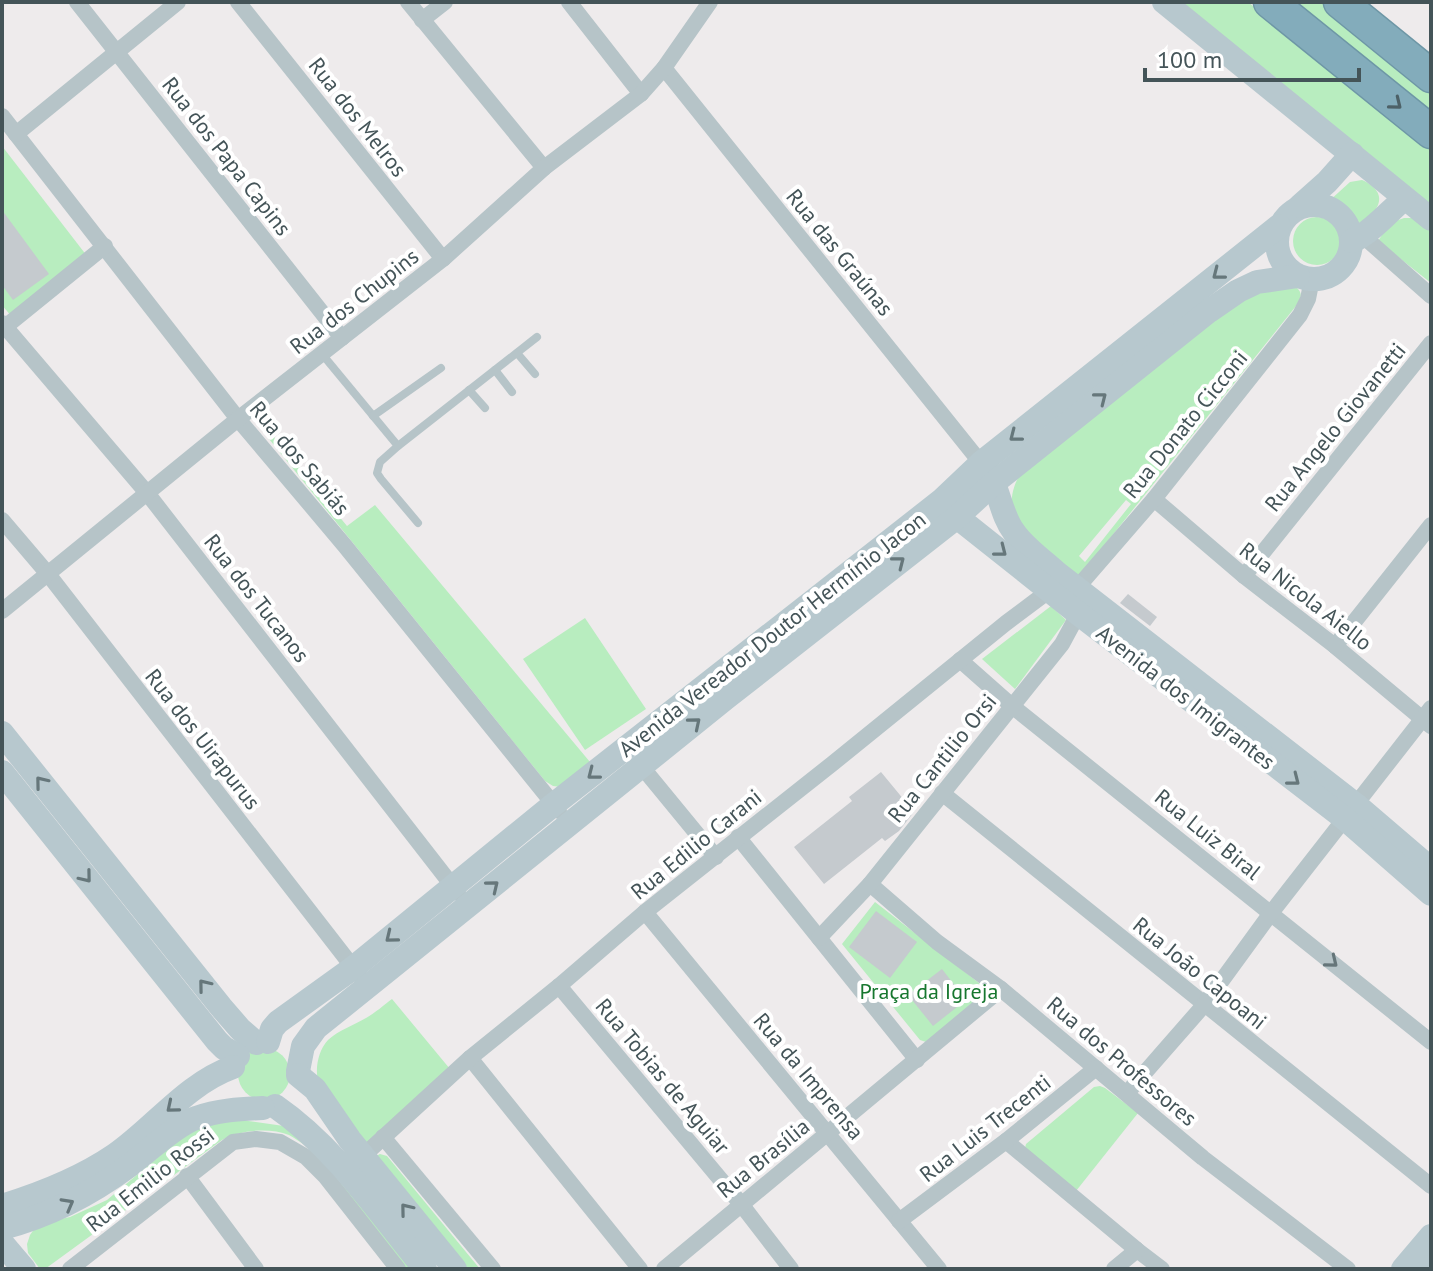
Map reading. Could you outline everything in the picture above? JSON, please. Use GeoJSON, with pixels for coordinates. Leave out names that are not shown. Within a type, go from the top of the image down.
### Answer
{"type":"FeatureCollection","features":[{"type":"Feature","properties":{"kind":"highway"},"geometry":{"type":"LineString","coordinates":[[1270,2],[1431,132]]}},
{"type":"Feature","properties":{"kind":"highway"},"geometry":{"type":"LineString","coordinates":[[1340,2],[1431,76]]}},
{"type":"Feature","properties":{"kind":"street","name":"Rua dos Papa Capins"},"geometry":{"type":"LineString","coordinates":[[77,2],[342,338]]}},
{"type":"Feature","properties":{"kind":"street"},"geometry":{"type":"LineString","coordinates":[[16,134],[178,2]]}},
{"type":"Feature","properties":{"kind":"street","name":"Rua dos Melros"},"geometry":{"type":"LineString","coordinates":[[238,2],[443,259]]}},
{"type":"Feature","properties":{"kind":"street"},"geometry":{"type":"LineString","coordinates":[[408,2],[544,168]]}},
{"type":"Feature","properties":{"kind":"street"},"geometry":{"type":"LineString","coordinates":[[422,20],[445,2]]}},
{"type":"Feature","properties":{"kind":"street"},"geometry":{"type":"LineString","coordinates":[[569,2],[641,94]]}},
{"type":"Feature","properties":{"kind":"street","name":"Rua dos Chupins"},"geometry":{"type":"LineString","coordinates":[[2,611],[238,419],[443,259],[544,168],[641,94],[664,68],[710,2]]}},
{"type":"Feature","properties":{"kind":"street"},"geometry":{"type":"LineString","coordinates":[[1164,2],[1431,219]]}},
{"type":"Feature","properties":{"kind":"street","name":"Rua das Graúnas"},"geometry":{"type":"LineString","coordinates":[[664,68],[988,473]]}},
{"type":"Feature","properties":{"kind":"street","name":"Rua dos Sabiás"},"geometry":{"type":"LineString","coordinates":[[2,116],[238,419],[570,824]]}},
{"type":"Feature","properties":{"kind":"street"},"geometry":{"type":"LineString","coordinates":[[1352,154],[1279,226],[1276,240],[1278,255],[1286,268],[1305,278],[1328,277],[1341,268],[1357,238],[1404,199]]}},
{"type":"Feature","properties":{"kind":"street"},"geometry":{"type":"LineString","coordinates":[[1300,206],[1318,204],[1335,210],[1357,238],[1431,296]]}},
{"type":"Feature","properties":{"kind":"street","name":"Avenida Vereador Doutor Hermínio Jacon"},"geometry":{"type":"LineString","coordinates":[[249,1052],[278,1022],[361,976],[467,907],[642,767],[1279,226]]}},
{"type":"Feature","properties":{"kind":"street"},"geometry":{"type":"LineString","coordinates":[[4,325],[105,246]]}},
{"type":"Feature","properties":{"kind":"street","name":"Avenida Vereador Doutor Hermínio Jacon"},"geometry":{"type":"LineString","coordinates":[[988,473],[1238,291],[1257,282],[1305,278]]}},
{"type":"Feature","properties":{"kind":"street","name":"Rua Donato Cicconi"},"geometry":{"type":"LineString","coordinates":[[1072,594],[1154,499],[1300,315],[1308,299],[1305,278]]}},
{"type":"Feature","properties":{"kind":"street","name":"Rua dos Tucanos"},"geometry":{"type":"LineString","coordinates":[[4,325],[147,493],[454,886],[467,907]]}},
{"type":"Feature","properties":{"kind":"street","name":"Rua Angelo Giovanetti"},"geometry":{"type":"LineString","coordinates":[[1244,576],[1431,343]]}},
{"type":"Feature","properties":{"kind":"street","name":"Avenida dos Imigrantes"},"geometry":{"type":"LineString","coordinates":[[988,473],[1014,532],[1072,594]]}},
{"type":"Feature","properties":{"kind":"street","name":"Rua Nicola Aiello"},"geometry":{"type":"LineString","coordinates":[[1154,499],[1244,576],[1428,718]]}},
{"type":"Feature","properties":{"kind":"street","name":"Avenida Vereador Doutor Hermínio Jacon"},"geometry":{"type":"LineString","coordinates":[[298,1073],[306,1039],[361,976],[454,886],[553,805],[950,508]]}},
{"type":"Feature","properties":{"kind":"street","name":"Avenida dos Imigrantes"},"geometry":{"type":"LineString","coordinates":[[950,508],[1072,594],[1350,811],[1431,869]]}},
{"type":"Feature","properties":{"kind":"street","name":"Rua dos Uirapurus"},"geometry":{"type":"LineString","coordinates":[[2,520],[48,574],[361,976]]}},
{"type":"Feature","properties":{"kind":"street"},"geometry":{"type":"LineString","coordinates":[[1335,646],[1431,525]]}},
{"type":"Feature","properties":{"kind":"street","name":"Rua Edilio Carani"},"geometry":{"type":"LineString","coordinates":[[363,1156],[470,1058],[645,912],[960,660],[1072,594]]}},
{"type":"Feature","properties":{"kind":"street","name":"Rua Cantilio Orsi"},"geometry":{"type":"LineString","coordinates":[[819,938],[870,884],[1062,644],[1072,594]]}},
{"type":"Feature","properties":{"kind":"street","name":"Rua Luiz Biral"},"geometry":{"type":"LineString","coordinates":[[960,660],[1012,706],[1431,1042]]}},
{"type":"Feature","properties":{"kind":"street"},"geometry":{"type":"LineString","coordinates":[[1127,1093],[1204,1005],[1350,811],[1428,718]]}},
{"type":"Feature","properties":{"kind":"street"},"geometry":{"type":"LineString","coordinates":[[2,733],[240,1029],[249,1052]]}},
{"type":"Feature","properties":{"kind":"street"},"geometry":{"type":"LineString","coordinates":[[642,767],[716,857]]}},
{"type":"Feature","properties":{"kind":"street"},"geometry":{"type":"LineString","coordinates":[[2,772],[217,1041],[249,1052]]}},
{"type":"Feature","properties":{"kind":"street","name":"Rua João Capoani"},"geometry":{"type":"LineString","coordinates":[[942,793],[1431,1186]]}},
{"type":"Feature","properties":{"kind":"street","name":"Avenida dos Imigrantes"},"geometry":{"type":"LineString","coordinates":[[1350,811],[1431,894]]}},
{"type":"Feature","properties":{"kind":"street"},"geometry":{"type":"LineString","coordinates":[[738,837],[917,1060]]}},
{"type":"Feature","properties":{"kind":"street","name":"Rua dos Professores"},"geometry":{"type":"LineString","coordinates":[[870,884],[1203,1158],[1348,1269]]}},
{"type":"Feature","properties":{"kind":"street","name":"Rua da Imprensa"},"geometry":{"type":"LineString","coordinates":[[645,912],[939,1269]]}},
{"type":"Feature","properties":{"kind":"street","name":"Rua Tobias de Aguiar"},"geometry":{"type":"LineString","coordinates":[[559,986],[741,1204],[791,1269]]}},
{"type":"Feature","properties":{"kind":"street","name":"Rua Brasília"},"geometry":{"type":"LineString","coordinates":[[664,1269],[1001,989]]}},
{"type":"Feature","properties":{"kind":"street"},"geometry":{"type":"LineString","coordinates":[[2,1206],[84,1174],[116,1154],[199,1084],[249,1052],[279,1044],[295,1060],[297,1085],[284,1102],[269,1107],[218,1111],[192,1119],[93,1190],[56,1210],[2,1228]]}},
{"type":"Feature","properties":{"kind":"street"},"geometry":{"type":"LineString","coordinates":[[249,1052],[233,1081],[239,1094],[250,1104],[269,1107],[313,1135],[425,1269]]}},
{"type":"Feature","properties":{"kind":"street"},"geometry":{"type":"LineString","coordinates":[[470,1058],[640,1269]]}},
{"type":"Feature","properties":{"kind":"street","name":"Rua Luis Trecenti"},"geometry":{"type":"LineString","coordinates":[[899,1221],[1006,1141],[1096,1068]]}},
{"type":"Feature","properties":{"kind":"street"},"geometry":{"type":"LineString","coordinates":[[298,1073],[315,1089],[363,1156],[455,1269]]}},
{"type":"Feature","properties":{"kind":"street"},"geometry":{"type":"LineString","coordinates":[[383,1137],[493,1269]]}},
{"type":"Feature","properties":{"kind":"street","name":"Rua Emilio Rossi"},"geometry":{"type":"LineString","coordinates":[[70,1269],[233,1142],[256,1139],[280,1142],[306,1157],[325,1176],[398,1269]]}},
{"type":"Feature","properties":{"kind":"street"},"geometry":{"type":"LineString","coordinates":[[1006,1141],[1162,1269]]}},
{"type":"Feature","properties":{"kind":"street"},"geometry":{"type":"LineString","coordinates":[[187,1176],[249,1267]]}},
{"type":"Feature","properties":{"kind":"street"},"geometry":{"type":"LineString","coordinates":[[1403,1269],[1431,1236]]}},
{"type":"Feature","properties":{"kind":"street"},"geometry":{"type":"LineString","coordinates":[[2,1243],[24,1269]]}},
{"type":"Feature","properties":{"kind":"street"},"geometry":{"type":"LineString","coordinates":[[1114,1269],[1137,1250]]}},
{"type":"Feature","properties":{"kind":"lane"},"geometry":{"type":"LineString","coordinates":[[418,523],[377,473],[380,462],[537,337]]}},
{"type":"Feature","properties":{"kind":"lane"},"geometry":{"type":"LineString","coordinates":[[517,353],[535,374]]}},
{"type":"Feature","properties":{"kind":"lane"},"geometry":{"type":"LineString","coordinates":[[321,354],[398,446]]}},
{"type":"Feature","properties":{"kind":"lane"},"geometry":{"type":"LineString","coordinates":[[373,416],[441,368]]}},
{"type":"Feature","properties":{"kind":"lane"},"geometry":{"type":"LineString","coordinates":[[495,370],[512,392]]}},
{"type":"Feature","properties":{"kind":"lane"},"geometry":{"type":"LineString","coordinates":[[469,390],[485,408]]}},
{"type":"Feature","properties":{"kind":"green space"},"geometry":{"type":"Polygon","coordinates":[[[1178,2],[1248,2],[1431,149],[1431,208],[1178,2]]]}},
{"type":"Feature","properties":{"kind":"green space"},"geometry":{"type":"Polygon","coordinates":[[[1287,2],[1330,2],[1431,83],[1431,117],[1287,2]]]}},
{"type":"Feature","properties":{"kind":"green space"},"geometry":{"type":"Polygon","coordinates":[[[2,146],[87,256],[11,316],[2,305],[2,146]]]}},
{"type":"Feature","properties":{"kind":"green space"},"geometry":{"type":"Polygon","coordinates":[[[1362,180],[1376,190],[1379,201],[1360,226],[1346,212],[1328,202],[1350,182],[1362,180]]]}},
{"type":"Feature","properties":{"kind":"green space"},"geometry":{"type":"Polygon","coordinates":[[[1317,217],[1334,224],[1341,241],[1334,258],[1317,265],[1300,258],[1293,241],[1300,224],[1317,217]]]}},
{"type":"Feature","properties":{"kind":"green space"},"geometry":{"type":"Polygon","coordinates":[[[1414,218],[1431,228],[1431,283],[1378,241],[1390,223],[1414,218]]]}},
{"type":"Feature","properties":{"kind":"green space"},"geometry":{"type":"Polygon","coordinates":[[[1293,285],[1301,295],[1300,301],[1079,577],[1038,545],[1015,515],[1012,499],[1020,473],[1243,294],[1293,285]],[[1126,500],[1079,556],[1085,562],[1131,504],[1126,500]]]}},
{"type":"Feature","properties":{"kind":"green space"},"geometry":{"type":"Polygon","coordinates":[[[261,421],[347,526],[375,505],[590,762],[561,787],[545,781],[257,424],[261,421]]]}},
{"type":"Feature","properties":{"kind":"green space"},"geometry":{"type":"Polygon","coordinates":[[[1051,606],[1066,620],[1015,689],[982,659],[1051,606]]]}},
{"type":"Feature","properties":{"kind":"green space"},"geometry":{"type":"Polygon","coordinates":[[[585,618],[646,709],[585,750],[523,659],[585,618]]]}},
{"type":"Feature","properties":{"kind":"green space","name":"Praça da Igreja"},"geometry":{"type":"Polygon","coordinates":[[[875,902],[979,983],[982,991],[979,998],[926,1042],[920,1040],[842,944],[875,902]]]}},
{"type":"Feature","properties":{"kind":"green space"},"geometry":{"type":"Polygon","coordinates":[[[392,999],[450,1069],[364,1149],[321,1088],[317,1077],[318,1060],[328,1040],[392,999]]]}},
{"type":"Feature","properties":{"kind":"green space"},"geometry":{"type":"Polygon","coordinates":[[[264,1048],[282,1056],[290,1074],[282,1092],[264,1100],[246,1092],[238,1074],[246,1056],[264,1048]]]}},
{"type":"Feature","properties":{"kind":"green space"},"geometry":{"type":"Polygon","coordinates":[[[1100,1086],[1138,1113],[1076,1191],[1025,1148],[1094,1087],[1100,1086]]]}},
{"type":"Feature","properties":{"kind":"green space"},"geometry":{"type":"Polygon","coordinates":[[[241,1120],[291,1127],[417,1269],[405,1269],[306,1146],[289,1135],[264,1130],[222,1140],[45,1269],[40,1269],[28,1253],[27,1244],[35,1228],[70,1217],[107,1200],[194,1127],[241,1120]]]}},
{"type":"Feature","properties":{"kind":"green space"},"geometry":{"type":"Polygon","coordinates":[[[376,1156],[387,1156],[480,1269],[460,1269],[376,1156]]]}},
{"type":"Feature","properties":{"kind":"building"},"geometry":{"type":"Polygon","coordinates":[[[2,210],[49,274],[13,300],[2,285],[2,210]]]}},
{"type":"Feature","properties":{"kind":"building"},"geometry":{"type":"Polygon","coordinates":[[[1128,594],[1157,617],[1150,626],[1120,603],[1128,594]]]}},
{"type":"Feature","properties":{"kind":"building"},"geometry":{"type":"Polygon","coordinates":[[[881,772],[914,812],[899,831],[885,841],[882,838],[824,884],[794,847],[852,801],[849,797],[881,772]]]}},
{"type":"Feature","properties":{"kind":"building"},"geometry":{"type":"Polygon","coordinates":[[[876,911],[917,942],[890,978],[849,947],[876,911]]]}},
{"type":"Feature","properties":{"kind":"building"},"geometry":{"type":"Polygon","coordinates":[[[942,969],[966,1000],[933,1026],[908,995],[942,969]]]}}]}
